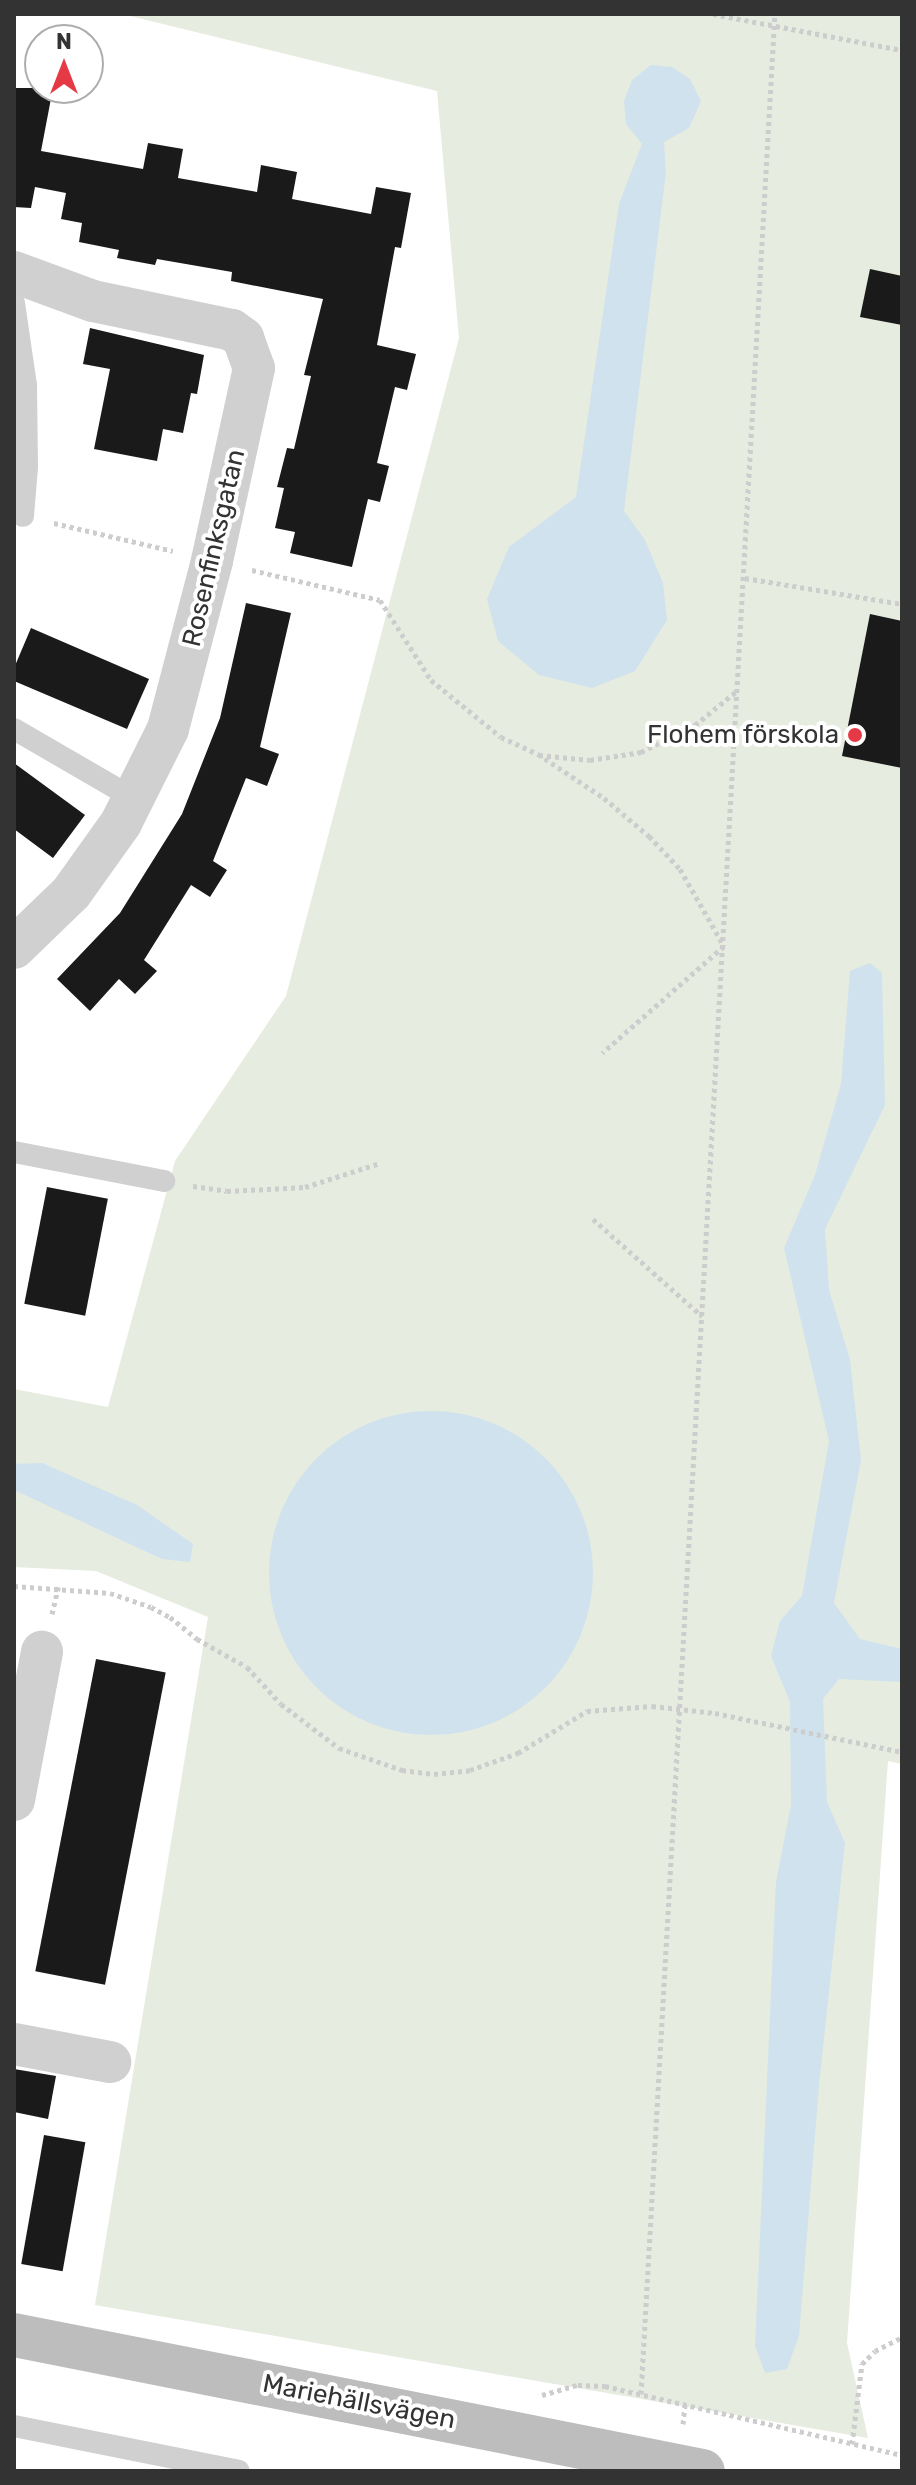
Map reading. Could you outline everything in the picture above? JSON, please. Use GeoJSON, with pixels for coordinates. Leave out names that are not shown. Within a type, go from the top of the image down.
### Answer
{"type":"FeatureCollection","features":[{"type":"Feature","properties":{"kind":"street","name":"Rosenfinksgatan"},"geometry":{"type":"LineString","coordinates":[[14,272],[93,301],[232,330],[243,338],[254,368],[181,687],[168,729],[121,823],[71,893],[14,948]]}},
{"type":"Feature","properties":{"kind":"street"},"geometry":{"type":"LineString","coordinates":[[14,1800],[42,1652]]}},
{"type":"Feature","properties":{"kind":"street"},"geometry":{"type":"LineString","coordinates":[[14,2044],[110,2062]]}},
{"type":"Feature","properties":{"kind":"street","name":"Mariehällsvägen"},"geometry":{"type":"LineString","coordinates":[[14,2335],[644,2464],[703,2471]]}},
{"type":"Feature","properties":{"kind":"lane"},"geometry":{"type":"LineString","coordinates":[[14,303],[26,385],[27,467],[23,516]]}},
{"type":"Feature","properties":{"kind":"lane"},"geometry":{"type":"LineString","coordinates":[[14,729],[133,798]]}},
{"type":"Feature","properties":{"kind":"lane"},"geometry":{"type":"LineString","coordinates":[[14,1152],[164,1181]]}},
{"type":"Feature","properties":{"kind":"lane"},"geometry":{"type":"LineString","coordinates":[[14,2426],[239,2471]]}},
{"type":"Feature","properties":{"kind":"path"},"geometry":{"type":"LineString","coordinates":[[713,14],[902,50]]}},
{"type":"Feature","properties":{"kind":"path"},"geometry":{"type":"LineString","coordinates":[[775,14],[641,2394],[902,2455]]}},
{"type":"Feature","properties":{"kind":"path"},"geometry":{"type":"LineString","coordinates":[[745,578],[902,604]]}},
{"type":"Feature","properties":{"kind":"path"},"geometry":{"type":"LineString","coordinates":[[380,600],[431,680],[501,737],[538,754],[604,798],[649,836],[680,869],[724,946]]}},
{"type":"Feature","properties":{"kind":"path"},"geometry":{"type":"LineString","coordinates":[[538,754],[590,760],[641,752],[695,725],[739,689]]}},
{"type":"Feature","properties":{"kind":"path"},"geometry":{"type":"LineString","coordinates":[[602,1053],[724,946]]}},
{"type":"Feature","properties":{"kind":"path"},"geometry":{"type":"LineString","coordinates":[[164,1181],[227,1191],[305,1187],[377,1164]]}},
{"type":"Feature","properties":{"kind":"path"},"geometry":{"type":"LineString","coordinates":[[593,1219],[703,1316]]}},
{"type":"Feature","properties":{"kind":"path"},"geometry":{"type":"LineString","coordinates":[[14,1586],[110,1593],[151,1607],[170,1617],[197,1639],[247,1667],[281,1704],[329,1741],[363,1759],[402,1770],[443,1773],[493,1763],[539,1742],[587,1711],[652,1706],[765,1723],[902,1752]]}},
{"type":"Feature","properties":{"kind":"path"},"geometry":{"type":"LineString","coordinates":[[852,2444],[862,2364],[875,2351],[902,2337]]}},
{"type":"Feature","properties":{"kind":"shaded area"},"geometry":{"type":"Polygon","coordinates":[[[122,14],[902,14],[902,1764],[888,1761],[847,2343],[868,2438],[95,2305],[208,1617],[96,1571],[14,1567],[14,1389],[108,1407],[175,1161],[286,996],[459,338],[437,91],[122,14]]]}},
{"type":"Feature","properties":{"kind":"water"},"geometry":{"type":"Polygon","coordinates":[[[651,65],[672,67],[690,79],[701,101],[689,128],[664,142],[666,172],[624,511],[645,540],[663,583],[667,620],[635,671],[592,688],[539,675],[498,641],[487,599],[509,547],[576,497],[619,204],[642,144],[626,124],[624,101],[632,80],[651,65]]]}},
{"type":"Feature","properties":{"kind":"water"},"geometry":{"type":"Polygon","coordinates":[[[870,963],[882,973],[885,1105],[825,1229],[829,1290],[850,1360],[861,1460],[834,1603],[860,1639],[902,1649],[902,1682],[839,1679],[823,1699],[827,1802],[845,1843],[819,2085],[799,2336],[787,2369],[765,2373],[755,2346],[776,1882],[791,1805],[790,1702],[771,1656],[780,1621],[802,1596],[829,1441],[784,1248],[815,1175],[841,1084],[850,971],[870,963]]]}},
{"type":"Feature","properties":{"kind":"water"},"geometry":{"type":"Polygon","coordinates":[[[431,1411],[463,1414],[493,1423],[521,1438],[546,1458],[566,1483],[581,1511],[590,1541],[593,1573],[590,1605],[581,1635],[566,1663],[546,1688],[521,1708],[493,1723],[463,1732],[431,1735],[399,1732],[369,1723],[341,1708],[316,1688],[296,1663],[281,1635],[272,1605],[269,1573],[272,1541],[281,1511],[296,1483],[316,1458],[341,1438],[369,1423],[399,1414],[431,1411]]]}},
{"type":"Feature","properties":{"kind":"water"},"geometry":{"type":"Polygon","coordinates":[[[42,1463],[137,1505],[193,1544],[190,1562],[162,1559],[14,1490],[14,1464],[42,1463]]]}},
{"type":"Feature","properties":{"kind":"building"},"geometry":{"type":"Polygon","coordinates":[[[14,88],[24,88],[24,104],[50,104],[41,151],[143,169],[148,143],[183,149],[178,178],[257,192],[261,165],[297,172],[292,199],[371,214],[376,187],[411,193],[401,248],[395,247],[377,345],[416,354],[407,390],[395,387],[377,463],[389,466],[380,502],[368,499],[352,567],[290,553],[295,532],[275,528],[284,488],[277,487],[287,448],[294,449],[311,376],[304,375],[323,299],[231,281],[232,272],[157,259],[155,265],[117,258],[119,250],[79,242],[82,223],[61,219],[66,193],[35,187],[31,208],[14,207],[14,88]]]}},
{"type":"Feature","properties":{"kind":"building"},"geometry":{"type":"Polygon","coordinates":[[[870,269],[902,276],[902,325],[860,317],[870,269]]]}},
{"type":"Feature","properties":{"kind":"building"},"geometry":{"type":"Polygon","coordinates":[[[90,328],[204,355],[197,394],[191,393],[183,433],[163,429],[157,461],[94,449],[110,369],[83,364],[90,328]]]}},
{"type":"Feature","properties":{"kind":"building"},"geometry":{"type":"Polygon","coordinates":[[[246,603],[291,613],[260,747],[279,754],[267,786],[246,778],[213,861],[227,870],[210,897],[191,885],[144,960],[157,971],[135,994],[119,979],[90,1011],[57,979],[120,913],[182,814],[220,718],[246,603]]]}},
{"type":"Feature","properties":{"kind":"building"},"geometry":{"type":"Polygon","coordinates":[[[870,614],[902,621],[902,768],[842,756],[870,614]]]}},
{"type":"Feature","properties":{"kind":"building"},"geometry":{"type":"Polygon","coordinates":[[[31,628],[149,679],[127,729],[14,681],[14,668],[31,628]]]}},
{"type":"Feature","properties":{"kind":"building"},"geometry":{"type":"Polygon","coordinates":[[[14,763],[85,815],[53,858],[14,829],[14,763]]]}},
{"type":"Feature","properties":{"kind":"building"},"geometry":{"type":"Polygon","coordinates":[[[47,1187],[108,1199],[85,1316],[24,1304],[47,1187]]]}},
{"type":"Feature","properties":{"kind":"building"},"geometry":{"type":"Polygon","coordinates":[[[96,1659],[166,1673],[105,1985],[35,1971],[96,1659]]]}},
{"type":"Feature","properties":{"kind":"building"},"geometry":{"type":"Polygon","coordinates":[[[14,2069],[56,2076],[48,2119],[14,2112],[14,2069]]]}},
{"type":"Feature","properties":{"kind":"building"},"geometry":{"type":"Polygon","coordinates":[[[44,2135],[85,2142],[63,2271],[21,2264],[44,2135]]]}},
{"type":"Feature","properties":{"kind":"place","name":"Flohem förskola"},"geometry":{"type":"Point","coordinates":[855,735]}}]}
